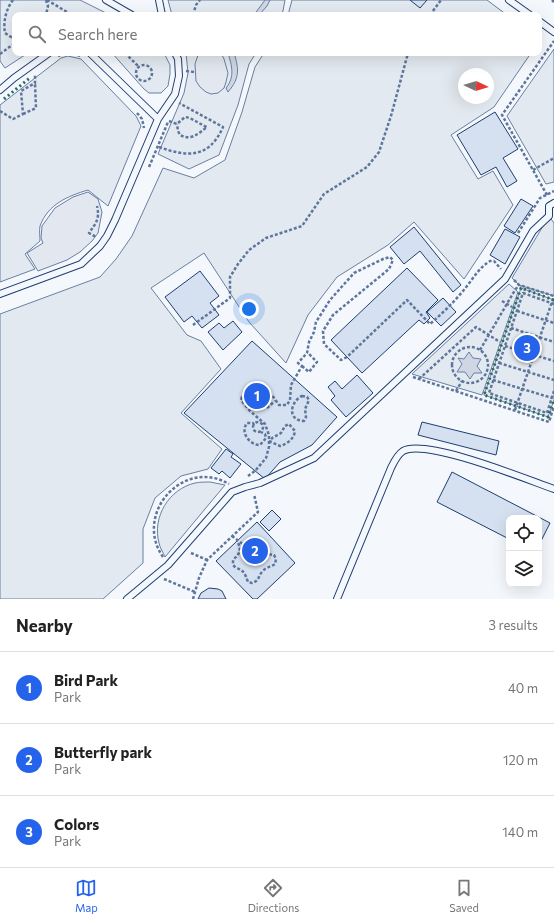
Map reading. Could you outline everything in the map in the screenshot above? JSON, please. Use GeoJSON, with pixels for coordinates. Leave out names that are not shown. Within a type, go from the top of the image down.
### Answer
{"type":"FeatureCollection","features":[{"type":"Feature","properties":{"kind":"lane"},"geometry":{"type":"LineString","coordinates":[[106,0],[127,12]]}},
{"type":"Feature","properties":{"kind":"lane"},"geometry":{"type":"LineString","coordinates":[[158,0],[161,12]]}},
{"type":"Feature","properties":{"kind":"lane"},"geometry":{"type":"LineString","coordinates":[[509,0],[526,12]]}},
{"type":"Feature","properties":{"kind":"lane"},"geometry":{"type":"LineString","coordinates":[[542,23],[554,32]]}},
{"type":"Feature","properties":{"kind":"lane"},"geometry":{"type":"LineString","coordinates":[[0,90],[46,56]]}},
{"type":"Feature","properties":{"kind":"lane"},"geometry":{"type":"LineString","coordinates":[[93,56],[158,119]]}},
{"type":"Feature","properties":{"kind":"lane"},"geometry":{"type":"LineString","coordinates":[[0,294],[81,264],[100,246],[115,220],[158,119],[175,94],[179,76],[176,56]]}},
{"type":"Feature","properties":{"kind":"lane"},"geometry":{"type":"LineString","coordinates":[[128,599],[157,576],[168,565],[232,492],[260,483],[314,458],[506,279],[533,231],[549,216],[549,206],[554,203]]}},
{"type":"Feature","properties":{"kind":"lane"},"geometry":{"type":"LineString","coordinates":[[337,599],[391,468],[396,458],[404,450],[416,448],[448,454],[496,468],[554,489]]}},
{"type":"Feature","properties":{"kind":"path"},"geometry":{"type":"LineString","coordinates":[[12,37],[5,33],[4,26],[8,6],[13,0]]}},
{"type":"Feature","properties":{"kind":"path"},"geometry":{"type":"LineString","coordinates":[[46,0],[48,6],[47,12]]}},
{"type":"Feature","properties":{"kind":"path"},"geometry":{"type":"LineString","coordinates":[[46,0],[67,12]]}},
{"type":"Feature","properties":{"kind":"path"},"geometry":{"type":"LineString","coordinates":[[194,12],[196,5],[200,0]]}},
{"type":"Feature","properties":{"kind":"path"},"geometry":{"type":"LineString","coordinates":[[432,12],[441,0]]}},
{"type":"Feature","properties":{"kind":"path"},"geometry":{"type":"LineString","coordinates":[[547,195],[502,114],[554,41]]}},
{"type":"Feature","properties":{"kind":"path"},"geometry":{"type":"LineString","coordinates":[[0,54],[12,45]]}},
{"type":"Feature","properties":{"kind":"path"},"geometry":{"type":"LineString","coordinates":[[53,60],[59,56]]}},
{"type":"Feature","properties":{"kind":"path"},"geometry":{"type":"LineString","coordinates":[[82,56],[87,62]]}},
{"type":"Feature","properties":{"kind":"path"},"geometry":{"type":"LineString","coordinates":[[128,56],[139,66]]}},
{"type":"Feature","properties":{"kind":"path"},"geometry":{"type":"LineString","coordinates":[[193,325],[230,298],[230,277],[249,250],[266,238],[302,226],[324,194],[367,167],[379,152],[391,116],[407,56]]}},
{"type":"Feature","properties":{"kind":"path"},"geometry":{"type":"LineString","coordinates":[[139,66],[150,66],[152,74],[150,79],[143,81],[138,78],[136,71],[139,66]]}},
{"type":"Feature","properties":{"kind":"path"},"geometry":{"type":"LineString","coordinates":[[0,112],[13,119],[36,108],[35,73],[41,69]]}},
{"type":"Feature","properties":{"kind":"path"},"geometry":{"type":"LineString","coordinates":[[186,71],[194,72]]}},
{"type":"Feature","properties":{"kind":"path"},"geometry":{"type":"LineString","coordinates":[[23,114],[21,92],[35,83]]}},
{"type":"Feature","properties":{"kind":"path"},"geometry":{"type":"LineString","coordinates":[[159,147],[184,154],[195,154],[207,149],[219,137],[223,127],[177,102]]}},
{"type":"Feature","properties":{"kind":"path"},"geometry":{"type":"LineString","coordinates":[[134,110],[144,124],[144,132]]}},
{"type":"Feature","properties":{"kind":"path"},"geometry":{"type":"LineString","coordinates":[[185,117],[207,127],[197,135],[188,138],[180,135],[177,124],[185,117]]}},
{"type":"Feature","properties":{"kind":"path"},"geometry":{"type":"LineString","coordinates":[[169,121],[177,124]]}},
{"type":"Feature","properties":{"kind":"path"},"geometry":{"type":"LineString","coordinates":[[533,170],[554,158]]}},
{"type":"Feature","properties":{"kind":"path"},"geometry":{"type":"LineString","coordinates":[[518,233],[540,198],[554,191]]}},
{"type":"Feature","properties":{"kind":"path"},"geometry":{"type":"LineString","coordinates":[[95,239],[98,232],[94,236],[90,233],[97,222],[99,214],[97,206]]}},
{"type":"Feature","properties":{"kind":"path"},"geometry":{"type":"LineString","coordinates":[[307,353],[317,362],[308,372],[298,363],[307,353],[316,322],[330,300],[354,274],[383,259],[390,257],[393,260],[389,269],[333,315],[323,331],[324,344],[341,360],[347,357],[407,300],[430,324],[450,306],[467,287],[484,264],[490,260],[494,261],[519,285],[554,296],[553,303],[545,320],[514,410]]}},
{"type":"Feature","properties":{"kind":"path"},"geometry":{"type":"LineString","coordinates":[[480,350],[506,304],[519,285]]}},
{"type":"Feature","properties":{"kind":"path"},"geometry":{"type":"LineString","coordinates":[[553,303],[522,293],[489,393],[547,413],[554,391]]}},
{"type":"Feature","properties":{"kind":"path"},"geometry":{"type":"LineString","coordinates":[[502,301],[512,307]]}},
{"type":"Feature","properties":{"kind":"path"},"geometry":{"type":"LineString","coordinates":[[516,311],[554,323]]}},
{"type":"Feature","properties":{"kind":"path"},"geometry":{"type":"LineString","coordinates":[[419,379],[476,327],[500,342]]}},
{"type":"Feature","properties":{"kind":"path"},"geometry":{"type":"LineString","coordinates":[[511,328],[554,342]]}},
{"type":"Feature","properties":{"kind":"path"},"geometry":{"type":"LineString","coordinates":[[504,346],[554,361]]}},
{"type":"Feature","properties":{"kind":"path"},"geometry":{"type":"LineString","coordinates":[[469,347],[480,350],[487,359],[487,371],[484,376],[474,382],[468,383],[462,381],[454,373],[452,367],[455,356],[463,348],[469,347]]}},
{"type":"Feature","properties":{"kind":"path"},"geometry":{"type":"LineString","coordinates":[[499,363],[554,380]]}},
{"type":"Feature","properties":{"kind":"path"},"geometry":{"type":"LineString","coordinates":[[245,487],[246,478],[255,471],[266,458],[269,447],[271,441],[272,438],[281,433],[285,426],[289,424],[295,431],[295,435],[286,444],[280,446],[276,445],[271,441],[266,424],[262,422],[241,400],[242,397],[269,393],[279,405],[287,405],[290,400],[291,385],[302,366]]}},
{"type":"Feature","properties":{"kind":"path"},"geometry":{"type":"LineString","coordinates":[[404,374],[549,422],[554,406]]}},
{"type":"Feature","properties":{"kind":"path"},"geometry":{"type":"LineString","coordinates":[[493,380],[552,398]]}},
{"type":"Feature","properties":{"kind":"path"},"geometry":{"type":"LineString","coordinates":[[456,391],[462,381]]}},
{"type":"Feature","properties":{"kind":"path"},"geometry":{"type":"LineString","coordinates":[[302,396],[307,397],[309,400],[306,406],[306,417],[304,421],[294,419],[292,416],[294,403],[302,396]]}},
{"type":"Feature","properties":{"kind":"path"},"geometry":{"type":"LineString","coordinates":[[290,400],[294,403]]}},
{"type":"Feature","properties":{"kind":"path"},"geometry":{"type":"LineString","coordinates":[[268,407],[276,401]]}},
{"type":"Feature","properties":{"kind":"path"},"geometry":{"type":"LineString","coordinates":[[254,425],[258,422],[262,422]]}},
{"type":"Feature","properties":{"kind":"path"},"geometry":{"type":"LineString","coordinates":[[261,432],[264,428],[262,422]]}},
{"type":"Feature","properties":{"kind":"path"},"geometry":{"type":"LineString","coordinates":[[247,423],[253,423],[254,425],[255,431],[265,434],[266,438],[260,445],[256,445],[246,438],[243,431],[247,423]]}},
{"type":"Feature","properties":{"kind":"path"},"geometry":{"type":"LineString","coordinates":[[168,565],[160,553],[154,531],[158,508],[171,490],[181,483],[203,477],[225,481],[238,490]]}},
{"type":"Feature","properties":{"kind":"path"},"geometry":{"type":"LineString","coordinates":[[192,599],[206,560],[258,512],[252,485]]}},
{"type":"Feature","properties":{"kind":"path"},"geometry":{"type":"LineString","coordinates":[[232,536],[241,548],[240,554],[233,560],[234,565],[245,574],[248,582],[252,584],[256,582],[261,572],[265,568],[275,564],[276,559],[274,555],[263,551],[262,543],[255,540],[250,544],[244,545],[237,541]]}},
{"type":"Feature","properties":{"kind":"path"},"geometry":{"type":"LineString","coordinates":[[182,549],[206,560]]}},
{"type":"Feature","properties":{"kind":"path"},"geometry":{"type":"LineString","coordinates":[[157,576],[195,592]]}},
{"type":"Feature","properties":{"kind":"shaded area"},"geometry":{"type":"Polygon","coordinates":[[[0,0],[80,0],[104,12],[12,12],[12,56],[23,56],[5,68],[0,61],[0,0]]]}},
{"type":"Feature","properties":{"kind":"shaded area"},"geometry":{"type":"Polygon","coordinates":[[[168,0],[285,0],[282,12],[171,12],[168,0]]]}},
{"type":"Feature","properties":{"kind":"shaded area"},"geometry":{"type":"Polygon","coordinates":[[[265,0],[270,0],[262,12],[256,12],[265,0]]]}},
{"type":"Feature","properties":{"kind":"shaded area"},"geometry":{"type":"Polygon","coordinates":[[[292,0],[487,0],[503,12],[289,12],[292,0]]]}},
{"type":"Feature","properties":{"kind":"shaded area"},"geometry":{"type":"Polygon","coordinates":[[[554,49],[554,182],[546,184],[507,116],[554,49]]]}},
{"type":"Feature","properties":{"kind":"shaded area"},"geometry":{"type":"Polygon","coordinates":[[[68,56],[81,59],[136,116],[141,126],[108,206],[88,190],[66,198],[60,202],[48,212],[44,218],[40,226],[40,241],[25,254],[35,269],[0,282],[0,105],[61,58],[68,56]]]}},
{"type":"Feature","properties":{"kind":"shaded area"},"geometry":{"type":"Polygon","coordinates":[[[115,56],[166,56],[170,65],[168,86],[161,93],[149,93],[115,56]]]}},
{"type":"Feature","properties":{"kind":"shaded area"},"geometry":{"type":"Polygon","coordinates":[[[186,56],[254,56],[249,64],[238,105],[219,155],[189,169],[158,154],[184,93],[188,73],[186,56]]]}},
{"type":"Feature","properties":{"kind":"shaded area"},"geometry":{"type":"Polygon","coordinates":[[[198,56],[222,56],[228,73],[224,88],[218,93],[211,94],[206,92],[196,81],[195,64],[198,56]]]}},
{"type":"Feature","properties":{"kind":"shaded area"},"geometry":{"type":"Polygon","coordinates":[[[229,56],[235,56],[237,73],[235,82],[228,92],[226,88],[232,76],[229,56]]]}},
{"type":"Feature","properties":{"kind":"shaded area"},"geometry":{"type":"Polygon","coordinates":[[[262,56],[529,56],[494,107],[451,135],[478,179],[493,171],[513,205],[464,279],[414,222],[388,245],[337,277],[308,315],[286,363],[249,322],[204,253],[151,288],[187,335],[201,341],[221,369],[181,413],[222,449],[208,469],[181,476],[155,498],[143,529],[143,563],[103,599],[0,599],[0,314],[100,277],[116,259],[132,236],[163,168],[194,178],[225,160],[242,112],[255,67],[262,56]]]}},
{"type":"Feature","properties":{"kind":"shaded area"},"geometry":{"type":"Polygon","coordinates":[[[88,192],[98,199],[102,212],[98,233],[80,252],[67,260],[38,271],[27,253],[43,243],[41,238],[42,226],[55,208],[73,197],[88,192]]]}},
{"type":"Feature","properties":{"kind":"shaded area"},"geometry":{"type":"Polygon","coordinates":[[[549,216],[554,223],[554,296],[519,285],[512,278],[549,216]]]}},
{"type":"Feature","properties":{"kind":"shaded area"},"geometry":{"type":"Polygon","coordinates":[[[509,284],[518,292],[482,395],[412,374],[509,284]]]}},
{"type":"Feature","properties":{"kind":"shaded area"},"geometry":{"type":"Polygon","coordinates":[[[521,288],[554,300],[554,400],[548,417],[484,395],[521,288]]]}},
{"type":"Feature","properties":{"kind":"shaded area"},"geometry":{"type":"Polygon","coordinates":[[[469,352],[473,358],[481,359],[477,366],[482,373],[474,373],[470,379],[465,372],[457,372],[462,364],[458,358],[464,359],[469,352]]]}},
{"type":"Feature","properties":{"kind":"shaded area"},"geometry":{"type":"Polygon","coordinates":[[[210,482],[225,485],[165,557],[159,545],[157,533],[160,514],[170,498],[177,491],[186,486],[197,483],[210,482]]]}},
{"type":"Feature","properties":{"kind":"building"},"geometry":{"type":"Polygon","coordinates":[[[410,0],[427,0],[420,8],[410,0]]]}},
{"type":"Feature","properties":{"kind":"building"},"geometry":{"type":"Polygon","coordinates":[[[495,112],[518,149],[503,158],[517,181],[507,187],[496,167],[481,175],[457,135],[495,112]]]}},
{"type":"Feature","properties":{"kind":"building"},"geometry":{"type":"Polygon","coordinates":[[[521,199],[533,206],[515,233],[504,226],[521,199]]]}},
{"type":"Feature","properties":{"kind":"building"},"geometry":{"type":"Polygon","coordinates":[[[414,227],[461,285],[453,292],[420,251],[404,264],[390,247],[414,227]]]}},
{"type":"Feature","properties":{"kind":"building"},"geometry":{"type":"Polygon","coordinates":[[[505,229],[520,237],[505,264],[490,255],[505,229]]]}},
{"type":"Feature","properties":{"kind":"building"},"geometry":{"type":"Polygon","coordinates":[[[407,268],[438,300],[426,312],[430,318],[424,324],[419,320],[362,373],[331,340],[407,268]]]}},
{"type":"Feature","properties":{"kind":"building"},"geometry":{"type":"Polygon","coordinates":[[[200,271],[219,296],[210,303],[219,315],[202,328],[192,316],[184,322],[165,297],[200,271]]]}},
{"type":"Feature","properties":{"kind":"building"},"geometry":{"type":"Polygon","coordinates":[[[443,298],[456,312],[441,326],[427,312],[443,298]]]}},
{"type":"Feature","properties":{"kind":"building"},"geometry":{"type":"Polygon","coordinates":[[[233,321],[242,332],[223,350],[208,332],[219,323],[224,328],[233,321]]]}},
{"type":"Feature","properties":{"kind":"building"},"geometry":{"type":"Polygon","coordinates":[[[252,341],[337,417],[312,445],[280,462],[265,479],[184,413],[252,341]]]}},
{"type":"Feature","properties":{"kind":"building"},"geometry":{"type":"Polygon","coordinates":[[[357,375],[373,393],[346,417],[331,400],[335,396],[328,387],[335,381],[342,389],[357,375]]]}},
{"type":"Feature","properties":{"kind":"building"},"geometry":{"type":"Polygon","coordinates":[[[422,422],[499,441],[496,455],[418,435],[422,422]]]}},
{"type":"Feature","properties":{"kind":"building"},"geometry":{"type":"Polygon","coordinates":[[[226,449],[233,454],[231,457],[241,464],[230,478],[222,471],[219,474],[211,468],[226,449]]]}},
{"type":"Feature","properties":{"kind":"building"},"geometry":{"type":"Polygon","coordinates":[[[452,472],[535,515],[506,515],[506,537],[437,502],[452,472]]]}},
{"type":"Feature","properties":{"kind":"building"},"geometry":{"type":"Polygon","coordinates":[[[272,510],[281,519],[269,531],[260,522],[272,510]]]}},
{"type":"Feature","properties":{"kind":"building"},"geometry":{"type":"Polygon","coordinates":[[[542,519],[550,523],[542,539],[542,519]]]}},
{"type":"Feature","properties":{"kind":"building"},"geometry":{"type":"Polygon","coordinates":[[[257,522],[295,563],[257,599],[253,599],[216,561],[257,522]]]}},
{"type":"Feature","properties":{"kind":"building"},"geometry":{"type":"Polygon","coordinates":[[[209,588],[222,591],[226,599],[198,599],[201,593],[209,588]]]}},
{"type":"Feature","properties":{"kind":"hedge"},"geometry":{"type":"LineString","coordinates":[[4,99],[31,77]]}},
{"type":"Feature","properties":{"kind":"hedge"},"geometry":{"type":"LineString","coordinates":[[554,300],[521,288],[484,395],[548,417],[554,400]]}},
{"type":"Feature","properties":{"kind":"place","name":"Colors"},"geometry":{"type":"Point","coordinates":[527,348]}},
{"type":"Feature","properties":{"kind":"place","name":"Bird Park"},"geometry":{"type":"Point","coordinates":[257,396]}},
{"type":"Feature","properties":{"kind":"place","name":"Butterfly park"},"geometry":{"type":"Point","coordinates":[255,551]}}]}
